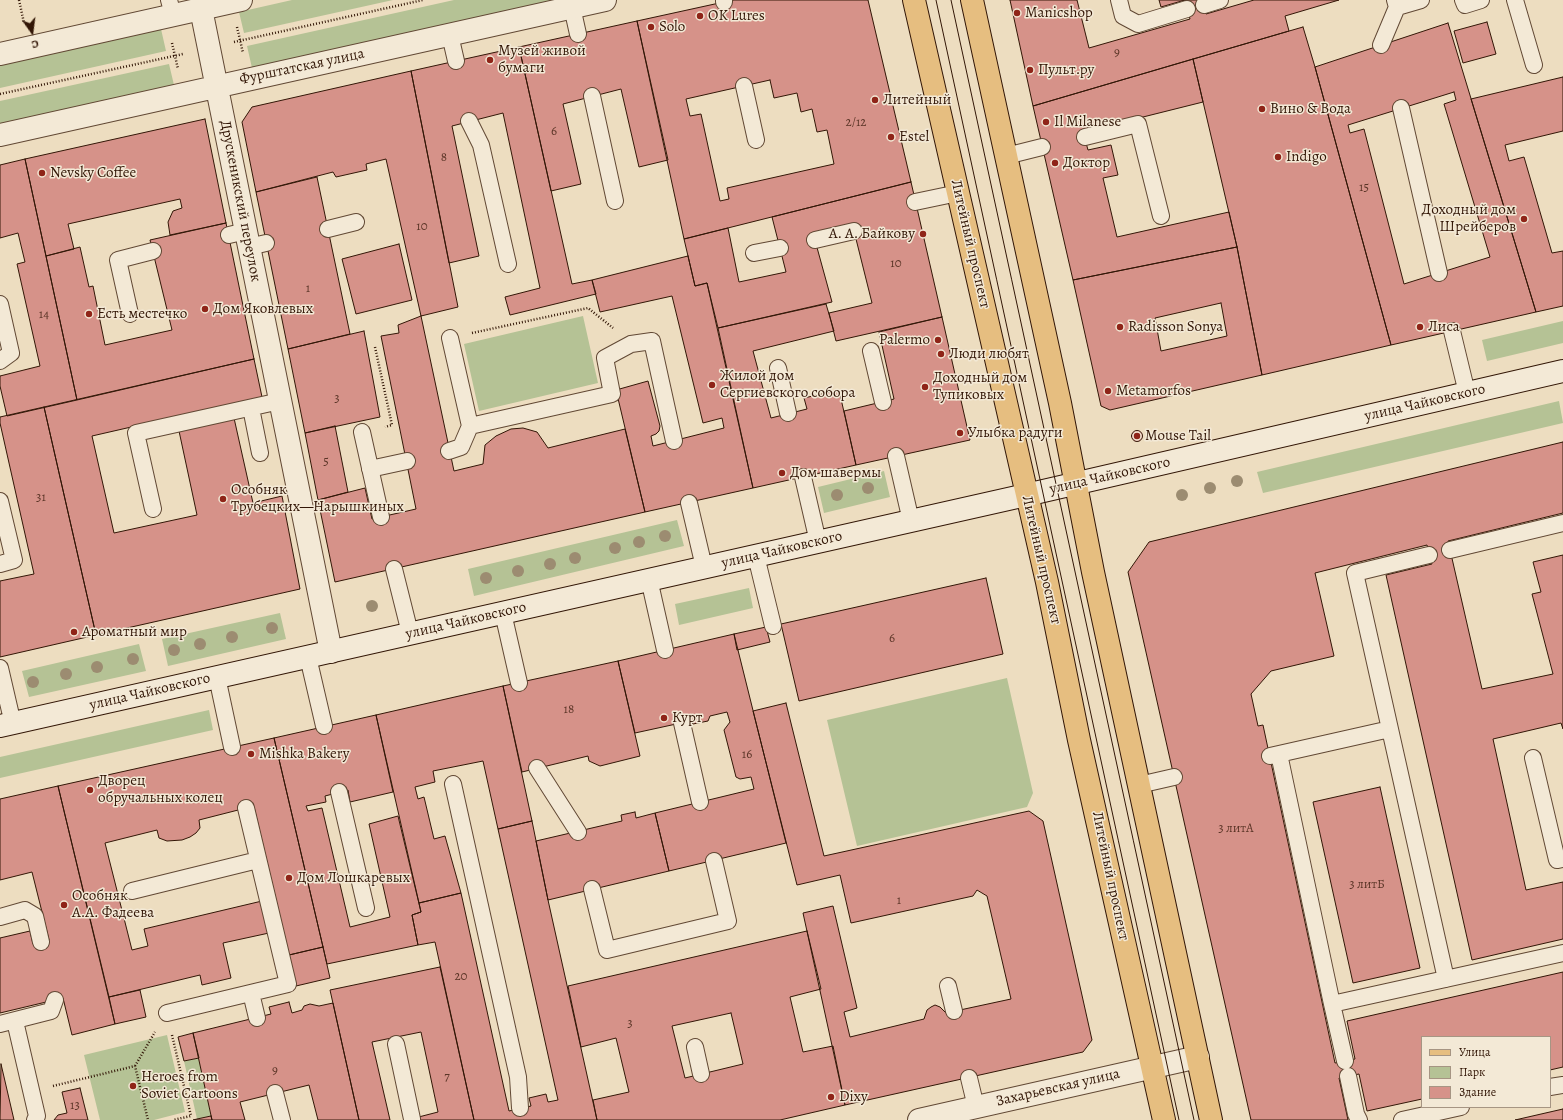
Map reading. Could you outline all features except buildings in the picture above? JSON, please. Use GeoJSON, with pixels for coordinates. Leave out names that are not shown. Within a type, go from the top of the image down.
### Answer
{"type":"FeatureCollection","features":[{"type":"Feature","properties":{"kind":"main road","name":"Литейный проспект"},"geometry":{"type":"LineString","coordinates":[[914,0],[1026,495],[1164,1120]]}},
{"type":"Feature","properties":{"kind":"main road"},"geometry":{"type":"LineString","coordinates":[[972,0],[1060,403],[1094,580],[1211,1120]]}},
{"type":"Feature","properties":{"kind":"street"},"geometry":{"type":"LineString","coordinates":[[0,54],[171,8],[201,9],[241,0]]}},
{"type":"Feature","properties":{"kind":"street","name":"Фурштатская улица"},"geometry":{"type":"LineString","coordinates":[[0,135],[605,0]]}},
{"type":"Feature","properties":{"kind":"street","name":"Друскеникский переулок"},"geometry":{"type":"LineString","coordinates":[[201,9],[331,652]]}},
{"type":"Feature","properties":{"kind":"street","name":"улица Чайковского"},"geometry":{"type":"LineString","coordinates":[[6,725],[1075,484],[1563,371]]}},
{"type":"Feature","properties":{"kind":"street","name":"Захарьевская улица"},"geometry":{"type":"LineString","coordinates":[[919,1120],[1198,1057]]}},
{"type":"Feature","properties":{"kind":"lane"},"geometry":{"type":"LineString","coordinates":[[1119,0],[1123,16],[1138,24],[1187,9]]}},
{"type":"Feature","properties":{"kind":"lane"},"geometry":{"type":"LineString","coordinates":[[1204,5],[1220,0]]}},
{"type":"Feature","properties":{"kind":"lane"},"geometry":{"type":"LineString","coordinates":[[1381,45],[1396,3],[1421,0]]}},
{"type":"Feature","properties":{"kind":"lane"},"geometry":{"type":"LineString","coordinates":[[1463,0],[1465,5],[1481,0]]}},
{"type":"Feature","properties":{"kind":"lane"},"geometry":{"type":"LineString","coordinates":[[1515,0],[1534,65]]}},
{"type":"Feature","properties":{"kind":"lane"},"geometry":{"type":"LineString","coordinates":[[572,7],[578,34]]}},
{"type":"Feature","properties":{"kind":"lane"},"geometry":{"type":"LineString","coordinates":[[450,35],[456,61]]}},
{"type":"Feature","properties":{"kind":"lane"},"geometry":{"type":"LineString","coordinates":[[744,86],[756,140]]}},
{"type":"Feature","properties":{"kind":"lane"},"geometry":{"type":"LineString","coordinates":[[592,96],[616,201]]}},
{"type":"Feature","properties":{"kind":"lane"},"geometry":{"type":"LineString","coordinates":[[1401,108],[1439,273]]}},
{"type":"Feature","properties":{"kind":"lane"},"geometry":{"type":"LineString","coordinates":[[469,122],[481,145],[508,264]]}},
{"type":"Feature","properties":{"kind":"lane"},"geometry":{"type":"LineString","coordinates":[[1085,137],[1138,124],[1161,216]]}},
{"type":"Feature","properties":{"kind":"lane"},"geometry":{"type":"LineString","coordinates":[[1006,156],[1042,147]]}},
{"type":"Feature","properties":{"kind":"lane"},"geometry":{"type":"LineString","coordinates":[[915,202],[958,193]]}},
{"type":"Feature","properties":{"kind":"lane"},"geometry":{"type":"LineString","coordinates":[[328,229],[356,222]]}},
{"type":"Feature","properties":{"kind":"lane"},"geometry":{"type":"LineString","coordinates":[[815,240],[854,231]]}},
{"type":"Feature","properties":{"kind":"lane"},"geometry":{"type":"LineString","coordinates":[[754,254],[780,248]]}},
{"type":"Feature","properties":{"kind":"lane"},"geometry":{"type":"LineString","coordinates":[[130,314],[118,260],[153,252]]}},
{"type":"Feature","properties":{"kind":"lane"},"geometry":{"type":"LineString","coordinates":[[0,304],[11,353],[0,361]]}},
{"type":"Feature","properties":{"kind":"lane"},"geometry":{"type":"LineString","coordinates":[[1452,331],[1467,393]]}},
{"type":"Feature","properties":{"kind":"lane"},"geometry":{"type":"LineString","coordinates":[[449,451],[461,447],[470,426],[450,338]]}},
{"type":"Feature","properties":{"kind":"lane"},"geometry":{"type":"LineString","coordinates":[[470,426],[612,394],[605,358],[631,344],[652,341],[674,441]]}},
{"type":"Feature","properties":{"kind":"lane"},"geometry":{"type":"LineString","coordinates":[[871,350],[884,402]]}},
{"type":"Feature","properties":{"kind":"lane"},"geometry":{"type":"LineString","coordinates":[[778,368],[788,413]]}},
{"type":"Feature","properties":{"kind":"lane"},"geometry":{"type":"LineString","coordinates":[[153,509],[136,433],[280,401]]}},
{"type":"Feature","properties":{"kind":"lane"},"geometry":{"type":"LineString","coordinates":[[251,408],[260,453]]}},
{"type":"Feature","properties":{"kind":"lane"},"geometry":{"type":"LineString","coordinates":[[362,432],[381,518]]}},
{"type":"Feature","properties":{"kind":"lane"},"geometry":{"type":"LineString","coordinates":[[896,456],[911,521]]}},
{"type":"Feature","properties":{"kind":"lane"},"geometry":{"type":"LineString","coordinates":[[370,469],[406,461]]}},
{"type":"Feature","properties":{"kind":"lane"},"geometry":{"type":"LineString","coordinates":[[803,477],[818,542]]}},
{"type":"Feature","properties":{"kind":"lane"},"geometry":{"type":"LineString","coordinates":[[0,502],[14,560],[0,564]]}},
{"type":"Feature","properties":{"kind":"lane"},"geometry":{"type":"LineString","coordinates":[[689,503],[704,567]]}},
{"type":"Feature","properties":{"kind":"lane"},"geometry":{"type":"LineString","coordinates":[[1450,550],[1563,524]]}},
{"type":"Feature","properties":{"kind":"lane"},"geometry":{"type":"LineString","coordinates":[[1429,555],[1355,573],[1446,979]]}},
{"type":"Feature","properties":{"kind":"lane"},"geometry":{"type":"LineString","coordinates":[[756,556],[772,626]]}},
{"type":"Feature","properties":{"kind":"lane"},"geometry":{"type":"LineString","coordinates":[[394,569],[410,633]]}},
{"type":"Feature","properties":{"kind":"lane"},"geometry":{"type":"LineString","coordinates":[[649,580],[665,650]]}},
{"type":"Feature","properties":{"kind":"lane"},"geometry":{"type":"LineString","coordinates":[[503,613],[519,683]]}},
{"type":"Feature","properties":{"kind":"lane"},"geometry":{"type":"LineString","coordinates":[[308,657],[324,726]]}},
{"type":"Feature","properties":{"kind":"lane"},"geometry":{"type":"LineString","coordinates":[[0,668],[6,725]]}},
{"type":"Feature","properties":{"kind":"lane"},"geometry":{"type":"LineString","coordinates":[[216,677],[232,747]]}},
{"type":"Feature","properties":{"kind":"lane"},"geometry":{"type":"LineString","coordinates":[[682,723],[700,802]]}},
{"type":"Feature","properties":{"kind":"lane"},"geometry":{"type":"LineString","coordinates":[[1359,1120],[1356,1114],[1274,755],[1390,729]]}},
{"type":"Feature","properties":{"kind":"lane"},"geometry":{"type":"LineString","coordinates":[[1533,758],[1557,860],[1563,859]]}},
{"type":"Feature","properties":{"kind":"lane"},"geometry":{"type":"LineString","coordinates":[[537,768],[578,832]]}},
{"type":"Feature","properties":{"kind":"lane"},"geometry":{"type":"LineString","coordinates":[[1139,785],[1174,777]]}},
{"type":"Feature","properties":{"kind":"lane"},"geometry":{"type":"LineString","coordinates":[[453,784],[518,1077],[520,1108]]}},
{"type":"Feature","properties":{"kind":"lane"},"geometry":{"type":"LineString","coordinates":[[339,792],[366,908]]}},
{"type":"Feature","properties":{"kind":"lane"},"geometry":{"type":"LineString","coordinates":[[167,1014],[288,984],[246,808]]}},
{"type":"Feature","properties":{"kind":"lane"},"geometry":{"type":"LineString","coordinates":[[132,891],[258,860]]}},
{"type":"Feature","properties":{"kind":"lane"},"geometry":{"type":"LineString","coordinates":[[592,889],[607,950],[615,949],[728,921],[714,860]]}},
{"type":"Feature","properties":{"kind":"lane"},"geometry":{"type":"LineString","coordinates":[[0,917],[25,910],[35,916],[41,942]]}},
{"type":"Feature","properties":{"kind":"lane"},"geometry":{"type":"LineString","coordinates":[[1332,1004],[1563,953]]}},
{"type":"Feature","properties":{"kind":"lane"},"geometry":{"type":"LineString","coordinates":[[948,986],[954,1011]]}},
{"type":"Feature","properties":{"kind":"lane"},"geometry":{"type":"LineString","coordinates":[[251,993],[257,1018]]}},
{"type":"Feature","properties":{"kind":"lane"},"geometry":{"type":"LineString","coordinates":[[35,1120],[37,1116],[8,1022],[51,1011],[55,1000]]}},
{"type":"Feature","properties":{"kind":"lane"},"geometry":{"type":"LineString","coordinates":[[396,1044],[412,1119]]}},
{"type":"Feature","properties":{"kind":"lane"},"geometry":{"type":"LineString","coordinates":[[695,1047],[701,1074]]}},
{"type":"Feature","properties":{"kind":"lane"},"geometry":{"type":"LineString","coordinates":[[969,1078],[976,1107]]}},
{"type":"Feature","properties":{"kind":"lane"},"geometry":{"type":"LineString","coordinates":[[1551,1088],[1563,1085]]}},
{"type":"Feature","properties":{"kind":"lane"},"geometry":{"type":"LineString","coordinates":[[275,1093],[282,1120]]}},
{"type":"Feature","properties":{"kind":"lane"},"geometry":{"type":"LineString","coordinates":[[1402,1120],[1456,1108]]}},
{"type":"Feature","properties":{"kind":"path"},"geometry":{"type":"LineString","coordinates":[[19,0],[26,28]]}},
{"type":"Feature","properties":{"kind":"path"},"geometry":{"type":"LineString","coordinates":[[233,42],[423,0]]}},
{"type":"Feature","properties":{"kind":"path"},"geometry":{"type":"LineString","coordinates":[[236,21],[243,54]]}},
{"type":"Feature","properties":{"kind":"path"},"geometry":{"type":"LineString","coordinates":[[172,42],[179,76]]}},
{"type":"Feature","properties":{"kind":"path"},"geometry":{"type":"LineString","coordinates":[[0,94],[186,53]]}},
{"type":"Feature","properties":{"kind":"path"},"geometry":{"type":"LineString","coordinates":[[450,338],[588,308],[631,344]]}},
{"type":"Feature","properties":{"kind":"path"},"geometry":{"type":"LineString","coordinates":[[362,432],[392,425],[376,347]]}},
{"type":"Feature","properties":{"kind":"path"},"geometry":{"type":"LineString","coordinates":[[79,1080],[135,1066],[167,1014]]}},
{"type":"Feature","properties":{"kind":"path"},"geometry":{"type":"LineString","coordinates":[[167,1014],[191,1116],[173,1120]]}},
{"type":"Feature","properties":{"kind":"path"},"geometry":{"type":"LineString","coordinates":[[135,1066],[148,1120]]}},
{"type":"Feature","properties":{"kind":"green space"},"geometry":{"type":"Polygon","coordinates":[[[292,0],[393,0],[244,33],[239,12],[292,0]]]}},
{"type":"Feature","properties":{"kind":"green space"},"geometry":{"type":"Polygon","coordinates":[[[454,0],[555,0],[252,68],[247,46],[454,0]]]}},
{"type":"Feature","properties":{"kind":"green space"},"geometry":{"type":"Polygon","coordinates":[[[161,29],[166,51],[0,88],[0,65],[161,29]]]}},
{"type":"Feature","properties":{"kind":"green space"},"geometry":{"type":"Polygon","coordinates":[[[169,64],[174,85],[0,124],[0,101],[169,64]]]}},
{"type":"Feature","properties":{"kind":"green space"},"geometry":{"type":"Polygon","coordinates":[[[583,316],[598,383],[479,411],[464,344],[583,316]]]}},
{"type":"Feature","properties":{"kind":"green space"},"geometry":{"type":"Polygon","coordinates":[[[1563,321],[1563,343],[1487,361],[1482,340],[1563,321]]]}},
{"type":"Feature","properties":{"kind":"green space"},"geometry":{"type":"Polygon","coordinates":[[[1559,401],[1563,423],[1263,493],[1257,472],[1559,401]]]}},
{"type":"Feature","properties":{"kind":"green space"},"geometry":{"type":"Polygon","coordinates":[[[884,471],[890,497],[824,513],[818,487],[884,471]]]}},
{"type":"Feature","properties":{"kind":"green space"},"geometry":{"type":"Polygon","coordinates":[[[677,520],[684,546],[474,596],[468,569],[677,520]]]}},
{"type":"Feature","properties":{"kind":"green space"},"geometry":{"type":"Polygon","coordinates":[[[749,588],[753,608],[679,625],[675,604],[749,588]]]}},
{"type":"Feature","properties":{"kind":"green space"},"geometry":{"type":"Polygon","coordinates":[[[280,613],[286,639],[168,666],[162,639],[280,613]]]}},
{"type":"Feature","properties":{"kind":"green space"},"geometry":{"type":"Polygon","coordinates":[[[139,644],[146,671],[29,697],[22,671],[139,644]]]}},
{"type":"Feature","properties":{"kind":"green space"},"geometry":{"type":"Polygon","coordinates":[[[1007,678],[1033,793],[1027,807],[857,846],[827,720],[1007,678]]]}},
{"type":"Feature","properties":{"kind":"green space"},"geometry":{"type":"Polygon","coordinates":[[[209,710],[213,730],[0,778],[0,757],[209,710]]]}},
{"type":"Feature","properties":{"kind":"green space"},"geometry":{"type":"Polygon","coordinates":[[[167,1035],[185,1112],[154,1120],[100,1120],[84,1055],[167,1035]]]}},
{"type":"Feature","properties":{"kind":"green space"},"geometry":{"type":"Polygon","coordinates":[[[199,1058],[211,1116],[197,1119],[184,1061],[199,1058]]]}},
{"type":"Feature","properties":{"kind":"tram line"},"geometry":{"type":"LineString","coordinates":[[936,0],[1179,1120]]}},
{"type":"Feature","properties":{"kind":"tram line"},"geometry":{"type":"LineString","coordinates":[[951,0],[1194,1120]]}},
{"type":"Feature","properties":{"kind":"place","name":"Manicshop"},"geometry":{"type":"Point","coordinates":[1017,13]}},
{"type":"Feature","properties":{"kind":"place","name":"OK Lures"},"geometry":{"type":"Point","coordinates":[700,16]}},
{"type":"Feature","properties":{"kind":"place","name":"Solo"},"geometry":{"type":"Point","coordinates":[651,27]}},
{"type":"Feature","properties":{"kind":"place","name":"Музей живой бумаги"},"geometry":{"type":"Point","coordinates":[490,60]}},
{"type":"Feature","properties":{"kind":"place","name":"Пульт.ру"},"geometry":{"type":"Point","coordinates":[1030,70]}},
{"type":"Feature","properties":{"kind":"place","name":"Литейный"},"geometry":{"type":"Point","coordinates":[875,100]}},
{"type":"Feature","properties":{"kind":"place","name":"Вино & Вода"},"geometry":{"type":"Point","coordinates":[1262,109]}},
{"type":"Feature","properties":{"kind":"place","name":"Il Milanese"},"geometry":{"type":"Point","coordinates":[1046,122]}},
{"type":"Feature","properties":{"kind":"place","name":"Estel"},"geometry":{"type":"Point","coordinates":[891,137]}},
{"type":"Feature","properties":{"kind":"place","name":"Indigo"},"geometry":{"type":"Point","coordinates":[1278,157]}},
{"type":"Feature","properties":{"kind":"place","name":"Доктор"},"geometry":{"type":"Point","coordinates":[1055,163]}},
{"type":"Feature","properties":{"kind":"place","name":"Nevsky Coffee"},"geometry":{"type":"Point","coordinates":[42,173]}},
{"type":"Feature","properties":{"kind":"place","name":"Доходный дом Шрейберов"},"geometry":{"type":"Point","coordinates":[1524,219]}},
{"type":"Feature","properties":{"kind":"place","name":"А. А. Байкову"},"geometry":{"type":"Point","coordinates":[923,234]}},
{"type":"Feature","properties":{"kind":"place","name":"Дом Яковлевых"},"geometry":{"type":"Point","coordinates":[205,309]}},
{"type":"Feature","properties":{"kind":"place","name":"Есть местечко"},"geometry":{"type":"Point","coordinates":[89,314]}},
{"type":"Feature","properties":{"kind":"place","name":"Radisson Sonya"},"geometry":{"type":"Point","coordinates":[1120,327]}},
{"type":"Feature","properties":{"kind":"place","name":"Лиса"},"geometry":{"type":"Point","coordinates":[1420,327]}},
{"type":"Feature","properties":{"kind":"place","name":"Palermo"},"geometry":{"type":"Point","coordinates":[938,340]}},
{"type":"Feature","properties":{"kind":"place","name":"Люди любят"},"geometry":{"type":"Point","coordinates":[941,354]}},
{"type":"Feature","properties":{"kind":"place","name":"Жилой дом Сергиевского собора"},"geometry":{"type":"Point","coordinates":[712,385]}},
{"type":"Feature","properties":{"kind":"place","name":"Доходный дом Тупиковых"},"geometry":{"type":"Point","coordinates":[925,387]}},
{"type":"Feature","properties":{"kind":"place","name":"Metamorfos"},"geometry":{"type":"Point","coordinates":[1108,391]}},
{"type":"Feature","properties":{"kind":"place","name":"Улыбка радуги"},"geometry":{"type":"Point","coordinates":[960,433]}},
{"type":"Feature","properties":{"kind":"place","name":"Mouse Tail"},"geometry":{"type":"Point","coordinates":[1137,436]}},
{"type":"Feature","properties":{"kind":"place","name":"Дом шавермы"},"geometry":{"type":"Point","coordinates":[782,473]}},
{"type":"Feature","properties":{"kind":"place","name":"Особняк Трубецких—Нарышкиных"},"geometry":{"type":"Point","coordinates":[223,499]}},
{"type":"Feature","properties":{"kind":"place","name":"Ароматный мир"},"geometry":{"type":"Point","coordinates":[74,632]}},
{"type":"Feature","properties":{"kind":"place","name":"Курт"},"geometry":{"type":"Point","coordinates":[664,718]}},
{"type":"Feature","properties":{"kind":"place","name":"Mishka Bakery"},"geometry":{"type":"Point","coordinates":[251,754]}},
{"type":"Feature","properties":{"kind":"place","name":"Дворец обручальных колец"},"geometry":{"type":"Point","coordinates":[90,790]}},
{"type":"Feature","properties":{"kind":"place","name":"Дом Лошкаревых"},"geometry":{"type":"Point","coordinates":[289,878]}},
{"type":"Feature","properties":{"kind":"place","name":"Особняк А.А. Фадеева"},"geometry":{"type":"Point","coordinates":[64,905]}},
{"type":"Feature","properties":{"kind":"place","name":"Heroes from Soviet Cartoons"},"geometry":{"type":"Point","coordinates":[133,1086]}},
{"type":"Feature","properties":{"kind":"place","name":"Dixy"},"geometry":{"type":"Point","coordinates":[831,1097]}}]}
